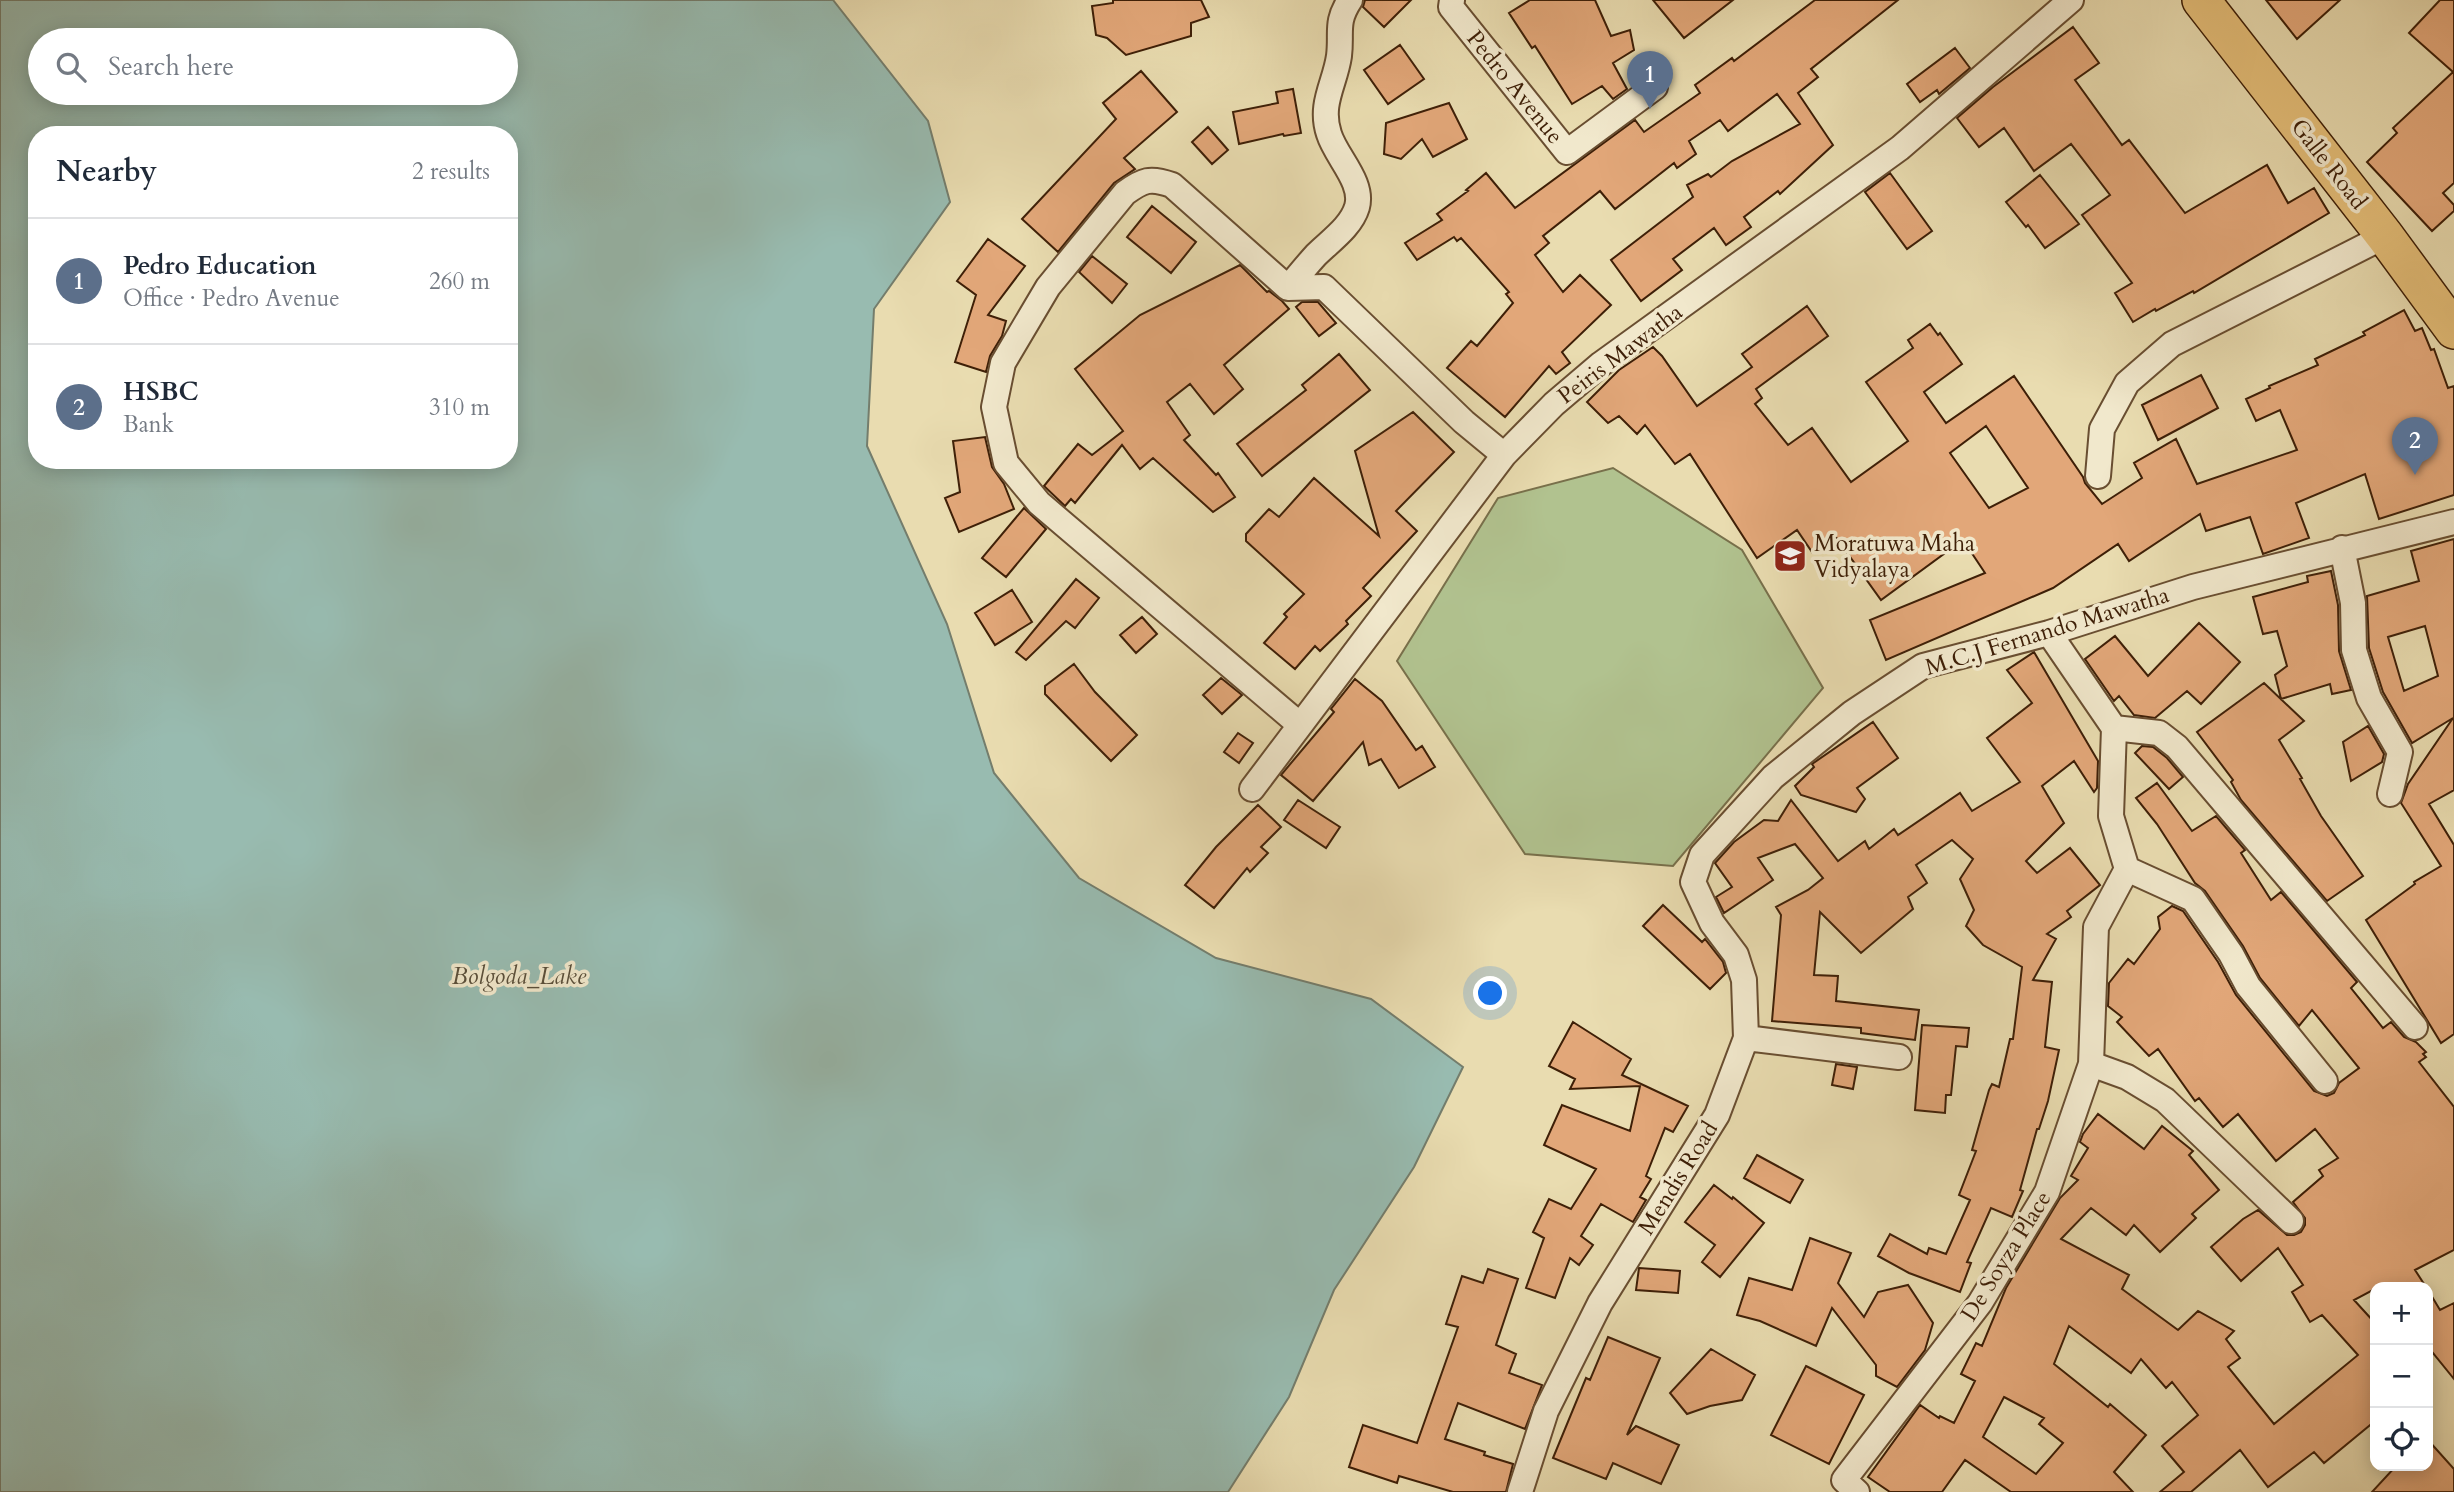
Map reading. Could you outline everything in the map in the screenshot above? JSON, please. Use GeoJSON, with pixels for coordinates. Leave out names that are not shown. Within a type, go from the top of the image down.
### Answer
{"type":"FeatureCollection","features":[{"type":"Feature","properties":{"kind":"highway","name":"Galle Road"},"geometry":{"type":"LineString","coordinates":[[2201,0],[2385,236],[2454,330]]}},
{"type":"Feature","properties":{"kind":"street"},"geometry":{"type":"LineString","coordinates":[[1288,288],[1316,255],[1343,230],[1357,206],[1357,189],[1335,152],[1325,116],[1328,90],[1339,54],[1339,24],[1350,0]]}},
{"type":"Feature","properties":{"kind":"street","name":"Pedro Avenue"},"geometry":{"type":"LineString","coordinates":[[1452,0],[1451,7],[1567,152],[1654,87]]}},
{"type":"Feature","properties":{"kind":"street","name":"Peiris Mawatha"},"geometry":{"type":"LineString","coordinates":[[1252,789],[1504,455],[1554,404],[1601,365],[1900,148],[2071,0]]}},
{"type":"Feature","properties":{"kind":"street"},"geometry":{"type":"LineString","coordinates":[[1300,725],[1039,503],[1006,463],[994,407],[1003,363],[1048,287],[1125,193],[1141,182],[1157,180],[1172,185],[1288,288],[1324,287],[1464,422],[1504,455]]}},
{"type":"Feature","properties":{"kind":"street"},"geometry":{"type":"LineString","coordinates":[[2098,476],[2102,429],[2127,383],[2172,344],[2385,236]]}},
{"type":"Feature","properties":{"kind":"street","name":"M.C.J Fernando Mawatha"},"geometry":{"type":"LineString","coordinates":[[1702,855],[1773,777],[1852,713],[1923,666],[2049,633],[2193,587],[2454,522]]}},
{"type":"Feature","properties":{"kind":"street"},"geometry":{"type":"LineString","coordinates":[[2342,548],[2353,603],[2354,650],[2369,698],[2400,752],[2390,794]]}},
{"type":"Feature","properties":{"kind":"street"},"geometry":{"type":"LineString","coordinates":[[2049,633],[2114,729],[2111,816],[2127,869],[2193,900],[2231,954],[2248,986],[2325,1081]]}},
{"type":"Feature","properties":{"kind":"street"},"geometry":{"type":"LineString","coordinates":[[2114,729],[2159,733],[2177,747],[2415,1027]]}},
{"type":"Feature","properties":{"kind":"street","name":"Mendis Road"},"geometry":{"type":"LineString","coordinates":[[1521,1492],[1546,1411],[1600,1303],[1717,1115],[1746,1038],[1744,980],[1736,955],[1712,923],[1693,881],[1702,855]]}},
{"type":"Feature","properties":{"kind":"street","name":"De Soyza Place"},"geometry":{"type":"LineString","coordinates":[[1857,1492],[1843,1480],[1980,1303],[2047,1192],[2091,1064],[2096,927],[2127,869]]}},
{"type":"Feature","properties":{"kind":"street"},"geometry":{"type":"LineString","coordinates":[[1746,1038],[1899,1057]]}},
{"type":"Feature","properties":{"kind":"street"},"geometry":{"type":"LineString","coordinates":[[2091,1064],[2127,1077],[2165,1100],[2291,1221]]}},
{"type":"Feature","properties":{"kind":"green space"},"geometry":{"type":"Polygon","coordinates":[[[1613,468],[1742,550],[1823,688],[1673,866],[1525,854],[1397,661],[1498,498],[1613,468]]]}},
{"type":"Feature","properties":{"kind":"water","name":"Bolgoda_Lake"},"geometry":{"type":"Polygon","coordinates":[[[0,0],[833,0],[928,121],[950,202],[874,309],[867,446],[947,624],[994,773],[1079,878],[1216,958],[1371,999],[1463,1067],[1414,1167],[1334,1290],[1289,1397],[1228,1492],[0,1492],[0,0]]]}},
{"type":"Feature","properties":{"kind":"building"},"geometry":{"type":"Polygon","coordinates":[[[1113,0],[1201,0],[1209,17],[1191,23],[1191,36],[1126,55],[1107,38],[1096,35],[1092,6],[1113,3],[1113,0]]]}},
{"type":"Feature","properties":{"kind":"building"},"geometry":{"type":"Polygon","coordinates":[[[1365,0],[1411,0],[1384,27],[1363,7],[1365,0]]]}},
{"type":"Feature","properties":{"kind":"building"},"geometry":{"type":"Polygon","coordinates":[[[1530,0],[1595,0],[1611,36],[1630,30],[1634,50],[1613,63],[1627,89],[1613,99],[1602,86],[1572,104],[1535,46],[1532,48],[1509,13],[1530,0]]]}},
{"type":"Feature","properties":{"kind":"building"},"geometry":{"type":"Polygon","coordinates":[[[1653,0],[1733,0],[1684,38],[1653,0]]]}},
{"type":"Feature","properties":{"kind":"building"},"geometry":{"type":"Polygon","coordinates":[[[1815,0],[1898,0],[1811,69],[1818,77],[1798,93],[1833,145],[1780,194],[1778,191],[1744,217],[1751,227],[1726,245],[1714,228],[1673,259],[1682,270],[1641,301],[1611,260],[1693,197],[1687,185],[1708,174],[1711,177],[1732,161],[1800,124],[1777,94],[1728,131],[1720,120],[1689,141],[1696,154],[1677,168],[1674,163],[1615,209],[1600,191],[1543,236],[1549,243],[1535,255],[1563,292],[1580,275],[1611,305],[1562,352],[1570,363],[1556,374],[1549,366],[1505,417],[1447,368],[1471,341],[1477,346],[1513,303],[1506,294],[1509,292],[1461,238],[1457,241],[1454,237],[1417,260],[1405,243],[1442,220],[1437,214],[1468,191],[1466,190],[1486,173],[1515,208],[1635,120],[1644,132],[1700,93],[1695,85],[1732,58],[1734,61],[1815,0]]]}},
{"type":"Feature","properties":{"kind":"building"},"geometry":{"type":"Polygon","coordinates":[[[2266,0],[2340,0],[2297,39],[2266,0]]]}},
{"type":"Feature","properties":{"kind":"building"},"geometry":{"type":"Polygon","coordinates":[[[2440,0],[2454,0],[2454,183],[2443,193],[2454,205],[2454,211],[2432,231],[2367,162],[2397,133],[2393,128],[2453,72],[2409,33],[2440,0]]]}},
{"type":"Feature","properties":{"kind":"building"},"geometry":{"type":"Polygon","coordinates":[[[2073,27],[2099,63],[2075,80],[2122,145],[2129,140],[2185,213],[2267,165],[2288,203],[2314,188],[2329,213],[2194,293],[2193,291],[2156,311],[2155,309],[2133,322],[2115,293],[2132,283],[2082,215],[2110,195],[2071,144],[2034,171],[2004,128],[1979,147],[1957,118],[1993,87],[2073,27]]]}},
{"type":"Feature","properties":{"kind":"building"},"geometry":{"type":"Polygon","coordinates":[[[1400,45],[1424,79],[1388,104],[1364,70],[1400,45]]]}},
{"type":"Feature","properties":{"kind":"building"},"geometry":{"type":"Polygon","coordinates":[[[1955,48],[1970,68],[1939,94],[1937,90],[1920,102],[1907,84],[1955,48]]]}},
{"type":"Feature","properties":{"kind":"building"},"geometry":{"type":"Polygon","coordinates":[[[1141,71],[1177,112],[1124,158],[1135,169],[1114,183],[1058,252],[1022,219],[1116,119],[1103,103],[1141,71]]]}},
{"type":"Feature","properties":{"kind":"building"},"geometry":{"type":"Polygon","coordinates":[[[1293,89],[1301,133],[1283,134],[1239,144],[1233,112],[1278,103],[1276,92],[1293,89]]]}},
{"type":"Feature","properties":{"kind":"building"},"geometry":{"type":"Polygon","coordinates":[[[1449,103],[1467,139],[1433,157],[1422,139],[1401,159],[1384,154],[1386,123],[1449,103]]]}},
{"type":"Feature","properties":{"kind":"building"},"geometry":{"type":"Polygon","coordinates":[[[1208,127],[1228,150],[1212,164],[1192,142],[1208,127]]]}},
{"type":"Feature","properties":{"kind":"building"},"geometry":{"type":"Polygon","coordinates":[[[1890,173],[1932,231],[1907,249],[1865,192],[1890,173]]]}},
{"type":"Feature","properties":{"kind":"building"},"geometry":{"type":"Polygon","coordinates":[[[2040,175],[2079,224],[2045,248],[2006,202],[2040,175]]]}},
{"type":"Feature","properties":{"kind":"building"},"geometry":{"type":"Polygon","coordinates":[[[1152,206],[1196,242],[1171,273],[1127,237],[1152,206]]]}},
{"type":"Feature","properties":{"kind":"building"},"geometry":{"type":"Polygon","coordinates":[[[988,239],[1025,266],[988,315],[1006,321],[1002,336],[990,356],[986,372],[955,362],[976,295],[957,281],[988,239]]]}},
{"type":"Feature","properties":{"kind":"building"},"geometry":{"type":"Polygon","coordinates":[[[1092,256],[1127,284],[1112,303],[1079,272],[1092,256]]]}},
{"type":"Feature","properties":{"kind":"building"},"geometry":{"type":"Polygon","coordinates":[[[1240,265],[1289,309],[1224,365],[1243,389],[1214,414],[1190,384],[1167,402],[1190,435],[1184,440],[1216,475],[1218,473],[1235,497],[1213,512],[1153,458],[1140,469],[1122,445],[1075,503],[1071,499],[1065,506],[1044,486],[1078,444],[1092,455],[1123,431],[1075,369],[1140,315],[1240,265]]]}},
{"type":"Feature","properties":{"kind":"building"},"geometry":{"type":"Polygon","coordinates":[[[1302,302],[1318,302],[1336,323],[1319,336],[1296,307],[1302,302]]]}},
{"type":"Feature","properties":{"kind":"building"},"geometry":{"type":"Polygon","coordinates":[[[1807,306],[1828,336],[1756,389],[1762,398],[1755,404],[1788,445],[1812,428],[1851,482],[1908,441],[1866,382],[1913,348],[1908,340],[1930,324],[1938,335],[1940,333],[1962,364],[1924,392],[1946,423],[2014,376],[2085,483],[2102,504],[2142,478],[2134,463],[2176,439],[2197,484],[2297,450],[2280,410],[2256,421],[2246,399],[2318,365],[2315,359],[2365,335],[2363,332],[2404,310],[2415,331],[2422,328],[2431,350],[2434,349],[2448,388],[2454,386],[2454,495],[2379,519],[2365,474],[2296,503],[2309,538],[2263,554],[2250,517],[2206,531],[2200,514],[2129,561],[2118,544],[2053,588],[1886,660],[1870,620],[1985,573],[1963,540],[1881,600],[1835,536],[1812,552],[1797,530],[1757,558],[1690,454],[1675,464],[1645,425],[1637,434],[1619,416],[1608,423],[1587,402],[1619,370],[1653,347],[1697,406],[1752,367],[1742,354],[1807,306]],[[1986,426],[1950,453],[1989,508],[2028,488],[1986,426]]]}},
{"type":"Feature","properties":{"kind":"building"},"geometry":{"type":"Polygon","coordinates":[[[1339,354],[1370,390],[1262,476],[1237,444],[1306,390],[1302,385],[1339,354]]]}},
{"type":"Feature","properties":{"kind":"building"},"geometry":{"type":"Polygon","coordinates":[[[2201,375],[2218,408],[2158,440],[2142,405],[2201,375]]]}},
{"type":"Feature","properties":{"kind":"building"},"geometry":{"type":"Polygon","coordinates":[[[1413,412],[1454,452],[1396,511],[1417,531],[1363,588],[1371,596],[1346,621],[1348,624],[1320,651],[1315,646],[1295,669],[1264,643],[1287,617],[1284,614],[1304,594],[1246,541],[1246,534],[1269,509],[1279,517],[1314,478],[1379,536],[1355,451],[1413,412]]]}},
{"type":"Feature","properties":{"kind":"building"},"geometry":{"type":"Polygon","coordinates":[[[985,437],[992,467],[1004,484],[1014,509],[959,532],[945,498],[960,492],[953,441],[985,437]]]}},
{"type":"Feature","properties":{"kind":"building"},"geometry":{"type":"Polygon","coordinates":[[[1024,508],[1046,529],[1006,577],[982,558],[1024,508]]]}},
{"type":"Feature","properties":{"kind":"building"},"geometry":{"type":"Polygon","coordinates":[[[2454,539],[2454,790],[2429,804],[2454,845],[2454,1034],[2441,1043],[2366,920],[2415,884],[2414,882],[2441,866],[2401,803],[2408,784],[2453,718],[2412,743],[2383,692],[2369,648],[2367,596],[2419,581],[2411,551],[2454,539]],[[2425,626],[2388,637],[2404,691],[2438,676],[2425,626]]]}},
{"type":"Feature","properties":{"kind":"building"},"geometry":{"type":"Polygon","coordinates":[[[2331,571],[2338,605],[2339,651],[2351,690],[2332,694],[2330,684],[2281,699],[2275,675],[2287,666],[2277,631],[2263,634],[2253,597],[2308,582],[2307,576],[2331,571]]]}},
{"type":"Feature","properties":{"kind":"building"},"geometry":{"type":"Polygon","coordinates":[[[1076,579],[1099,598],[1075,628],[1066,621],[1026,660],[1016,652],[1076,579]]]}},
{"type":"Feature","properties":{"kind":"building"},"geometry":{"type":"Polygon","coordinates":[[[1012,590],[1032,622],[995,645],[975,613],[1012,590]]]}},
{"type":"Feature","properties":{"kind":"building"},"geometry":{"type":"Polygon","coordinates":[[[1142,617],[1157,634],[1136,653],[1120,635],[1142,617]]]}},
{"type":"Feature","properties":{"kind":"building"},"geometry":{"type":"Polygon","coordinates":[[[2199,623],[2240,662],[2201,704],[2187,691],[2155,718],[2134,715],[2119,696],[2114,701],[2085,659],[2115,636],[2148,676],[2199,623]]]}},
{"type":"Feature","properties":{"kind":"building"},"geometry":{"type":"Polygon","coordinates":[[[2034,652],[2098,761],[2097,788],[2094,792],[2074,761],[2042,786],[2064,823],[2026,861],[2037,873],[2070,848],[2100,885],[2067,911],[2071,917],[2047,934],[2056,939],[2033,980],[2052,982],[2045,1047],[2059,1050],[2048,1101],[2020,1190],[2023,1191],[2012,1217],[1991,1208],[1967,1262],[1971,1263],[1960,1292],[1909,1273],[1878,1256],[1890,1234],[1927,1254],[1929,1248],[1946,1254],[1970,1200],[1959,1195],[1976,1151],[1972,1150],[1989,1090],[1992,1084],[1999,1087],[2010,1039],[2013,1039],[2022,967],[1983,945],[1966,926],[1974,910],[1960,879],[1973,859],[1952,840],[1916,865],[1927,883],[1908,897],[1913,909],[1861,953],[1820,912],[1814,975],[1838,976],[1836,1001],[1919,1010],[1915,1040],[1861,1033],[1861,1028],[1772,1021],[1781,915],[1776,907],[1808,890],[1823,878],[1795,844],[1758,858],[1773,880],[1724,913],[1716,897],[1732,887],[1715,863],[1734,842],[1764,820],[1778,821],[1791,800],[1838,861],[1865,841],[1869,849],[1894,829],[1898,835],[1960,793],[1972,811],[2020,782],[1987,738],[2032,703],[2007,670],[2034,652]]]}},
{"type":"Feature","properties":{"kind":"building"},"geometry":{"type":"Polygon","coordinates":[[[1074,664],[1095,692],[1137,735],[1111,761],[1045,694],[1045,686],[1074,664]]]}},
{"type":"Feature","properties":{"kind":"building"},"geometry":{"type":"Polygon","coordinates":[[[1221,678],[1242,695],[1222,714],[1203,695],[1221,678]]]}},
{"type":"Feature","properties":{"kind":"building"},"geometry":{"type":"Polygon","coordinates":[[[1355,679],[1382,701],[1416,750],[1422,746],[1435,767],[1399,788],[1381,759],[1369,765],[1363,742],[1313,801],[1281,775],[1334,712],[1331,709],[1355,679]]]}},
{"type":"Feature","properties":{"kind":"building"},"geometry":{"type":"Polygon","coordinates":[[[2264,683],[2304,721],[2279,740],[2321,816],[2363,876],[2327,901],[2241,800],[2231,782],[2233,780],[2197,732],[2264,683]]]}},
{"type":"Feature","properties":{"kind":"building"},"geometry":{"type":"Polygon","coordinates":[[[1873,722],[1898,758],[1857,788],[1865,799],[1856,812],[1801,795],[1795,786],[1814,767],[1812,764],[1873,722]]]}},
{"type":"Feature","properties":{"kind":"building"},"geometry":{"type":"Polygon","coordinates":[[[2368,726],[2384,754],[2382,762],[2351,781],[2343,742],[2368,726]]]}},
{"type":"Feature","properties":{"kind":"building"},"geometry":{"type":"Polygon","coordinates":[[[1238,733],[1253,743],[1239,763],[1224,752],[1238,733]]]}},
{"type":"Feature","properties":{"kind":"building"},"geometry":{"type":"Polygon","coordinates":[[[2142,746],[2153,747],[2167,758],[2183,777],[2169,789],[2135,753],[2142,746]]]}},
{"type":"Feature","properties":{"kind":"building"},"geometry":{"type":"Polygon","coordinates":[[[2157,783],[2192,831],[2216,816],[2245,850],[2241,853],[2271,900],[2281,892],[2357,982],[2351,988],[2383,1028],[2391,1022],[2404,1037],[2416,1042],[2426,1052],[2423,1054],[2426,1057],[2419,1062],[2454,1107],[2454,1250],[2415,1270],[2423,1282],[2370,1282],[2370,1292],[2354,1300],[2370,1318],[2370,1425],[2324,1463],[2314,1452],[2268,1487],[2240,1450],[2191,1492],[2160,1492],[2184,1472],[2162,1446],[2198,1415],[2172,1382],[2166,1388],[2141,1359],[2131,1373],[2069,1326],[2054,1364],[2108,1407],[2110,1404],[2146,1435],[2114,1472],[2133,1492],[2011,1492],[1965,1460],[1942,1492],[1890,1492],[1868,1477],[1920,1405],[1939,1418],[1940,1416],[1954,1423],[1975,1381],[1961,1374],[1976,1343],[1982,1346],[2006,1288],[2060,1198],[2078,1180],[2071,1176],[2088,1148],[2080,1142],[2098,1114],[2144,1149],[2162,1126],[2193,1151],[2189,1155],[2219,1190],[2192,1214],[2196,1218],[2160,1252],[2134,1225],[2126,1235],[2091,1208],[2061,1239],[2129,1275],[2122,1289],[2178,1330],[2198,1311],[2234,1331],[2226,1339],[2240,1358],[2228,1367],[2274,1424],[2358,1355],[2322,1315],[2310,1322],[2292,1292],[2303,1285],[2278,1248],[2241,1281],[2211,1247],[2243,1219],[2258,1210],[2287,1235],[2301,1232],[2305,1218],[2293,1202],[2323,1176],[2319,1170],[2338,1158],[2315,1129],[2276,1161],[2238,1114],[2223,1127],[2199,1098],[2195,1101],[2158,1049],[2149,1056],[2117,1022],[2122,1017],[2108,1006],[2109,983],[2128,959],[2134,964],[2160,929],[2158,917],[2172,906],[2183,911],[2218,962],[2236,995],[2314,1091],[2327,1096],[2334,1093],[2339,1083],[2359,1068],[2312,1010],[2299,1026],[2260,978],[2243,946],[2205,891],[2195,883],[2157,824],[2136,798],[2157,783]],[[2004,1397],[1983,1437],[2036,1474],[2063,1443],[2039,1424],[2044,1418],[2004,1397]]]}},
{"type":"Feature","properties":{"kind":"building"},"geometry":{"type":"Polygon","coordinates":[[[1298,800],[1340,827],[1326,848],[1284,820],[1298,800]]]}},
{"type":"Feature","properties":{"kind":"building"},"geometry":{"type":"Polygon","coordinates":[[[1258,805],[1281,827],[1261,847],[1268,853],[1250,872],[1247,868],[1214,908],[1185,885],[1216,847],[1258,805]]]}},
{"type":"Feature","properties":{"kind":"building"},"geometry":{"type":"Polygon","coordinates":[[[1663,905],[1702,942],[1705,939],[1723,962],[1726,973],[1710,989],[1643,926],[1663,905]]]}},
{"type":"Feature","properties":{"kind":"building"},"geometry":{"type":"Polygon","coordinates":[[[1573,1022],[1631,1059],[1622,1075],[1688,1106],[1673,1132],[1665,1128],[1646,1176],[1651,1179],[1640,1197],[1646,1200],[1633,1222],[1601,1204],[1581,1236],[1593,1245],[1579,1265],[1570,1258],[1555,1298],[1526,1288],[1544,1238],[1533,1232],[1549,1199],[1571,1209],[1596,1169],[1544,1145],[1562,1105],[1630,1131],[1640,1086],[1570,1089],[1575,1079],[1549,1066],[1573,1022]]]}},
{"type":"Feature","properties":{"kind":"building"},"geometry":{"type":"Polygon","coordinates":[[[1922,1025],[1969,1028],[1967,1047],[1956,1046],[1951,1095],[1946,1095],[1945,1113],[1915,1110],[1922,1025]]]}},
{"type":"Feature","properties":{"kind":"building"},"geometry":{"type":"Polygon","coordinates":[[[1836,1064],[1857,1067],[1853,1089],[1832,1085],[1836,1064]]]}},
{"type":"Feature","properties":{"kind":"building"},"geometry":{"type":"Polygon","coordinates":[[[1757,1155],[1803,1180],[1790,1203],[1744,1178],[1757,1155]]]}},
{"type":"Feature","properties":{"kind":"building"},"geometry":{"type":"Polygon","coordinates":[[[1714,1185],[1764,1223],[1720,1277],[1702,1262],[1715,1245],[1685,1222],[1714,1185]]]}},
{"type":"Feature","properties":{"kind":"building"},"geometry":{"type":"Polygon","coordinates":[[[1810,1238],[1851,1253],[1838,1283],[1864,1317],[1878,1292],[1908,1285],[1933,1323],[1925,1350],[1897,1387],[1876,1376],[1876,1365],[1832,1308],[1816,1346],[1760,1321],[1737,1315],[1749,1278],[1792,1290],[1810,1238]]]}},
{"type":"Feature","properties":{"kind":"building"},"geometry":{"type":"Polygon","coordinates":[[[1639,1268],[1680,1271],[1678,1293],[1636,1290],[1639,1268]]]}},
{"type":"Feature","properties":{"kind":"building"},"geometry":{"type":"Polygon","coordinates":[[[1488,1269],[1518,1279],[1496,1345],[1516,1354],[1509,1373],[1542,1385],[1525,1429],[1458,1403],[1445,1439],[1513,1464],[1506,1492],[1453,1492],[1399,1476],[1397,1483],[1349,1467],[1363,1425],[1417,1443],[1458,1327],[1446,1324],[1462,1276],[1483,1283],[1488,1269]]]}},
{"type":"Feature","properties":{"kind":"building"},"geometry":{"type":"Polygon","coordinates":[[[2433,1298],[2440,1310],[2454,1303],[2454,1379],[2433,1353],[2433,1298]]]}},
{"type":"Feature","properties":{"kind":"building"},"geometry":{"type":"Polygon","coordinates":[[[1608,1337],[1660,1358],[1627,1435],[1636,1426],[1679,1445],[1661,1484],[1613,1463],[1606,1479],[1553,1458],[1586,1378],[1590,1380],[1608,1337]]]}},
{"type":"Feature","properties":{"kind":"building"},"geometry":{"type":"Polygon","coordinates":[[[1711,1349],[1755,1375],[1742,1400],[1687,1414],[1670,1393],[1711,1349]]]}},
{"type":"Feature","properties":{"kind":"building"},"geometry":{"type":"Polygon","coordinates":[[[1806,1366],[1864,1395],[1829,1464],[1771,1435],[1806,1366]]]}},
{"type":"Feature","properties":{"kind":"building"},"geometry":{"type":"Polygon","coordinates":[[[2433,1446],[2454,1469],[2454,1492],[2372,1492],[2391,1471],[2433,1471],[2433,1446]]]}},
{"type":"Feature","properties":{"kind":"place","name":"Pedro Education"},"geometry":{"type":"Point","coordinates":[1650,109]}},
{"type":"Feature","properties":{"kind":"place","name":"HSBC"},"geometry":{"type":"Point","coordinates":[2415,475]}},
{"type":"Feature","properties":{"kind":"place","name":"Moratuwa Maha Vidyalaya"},"geometry":{"type":"Point","coordinates":[1790,556]}}]}
